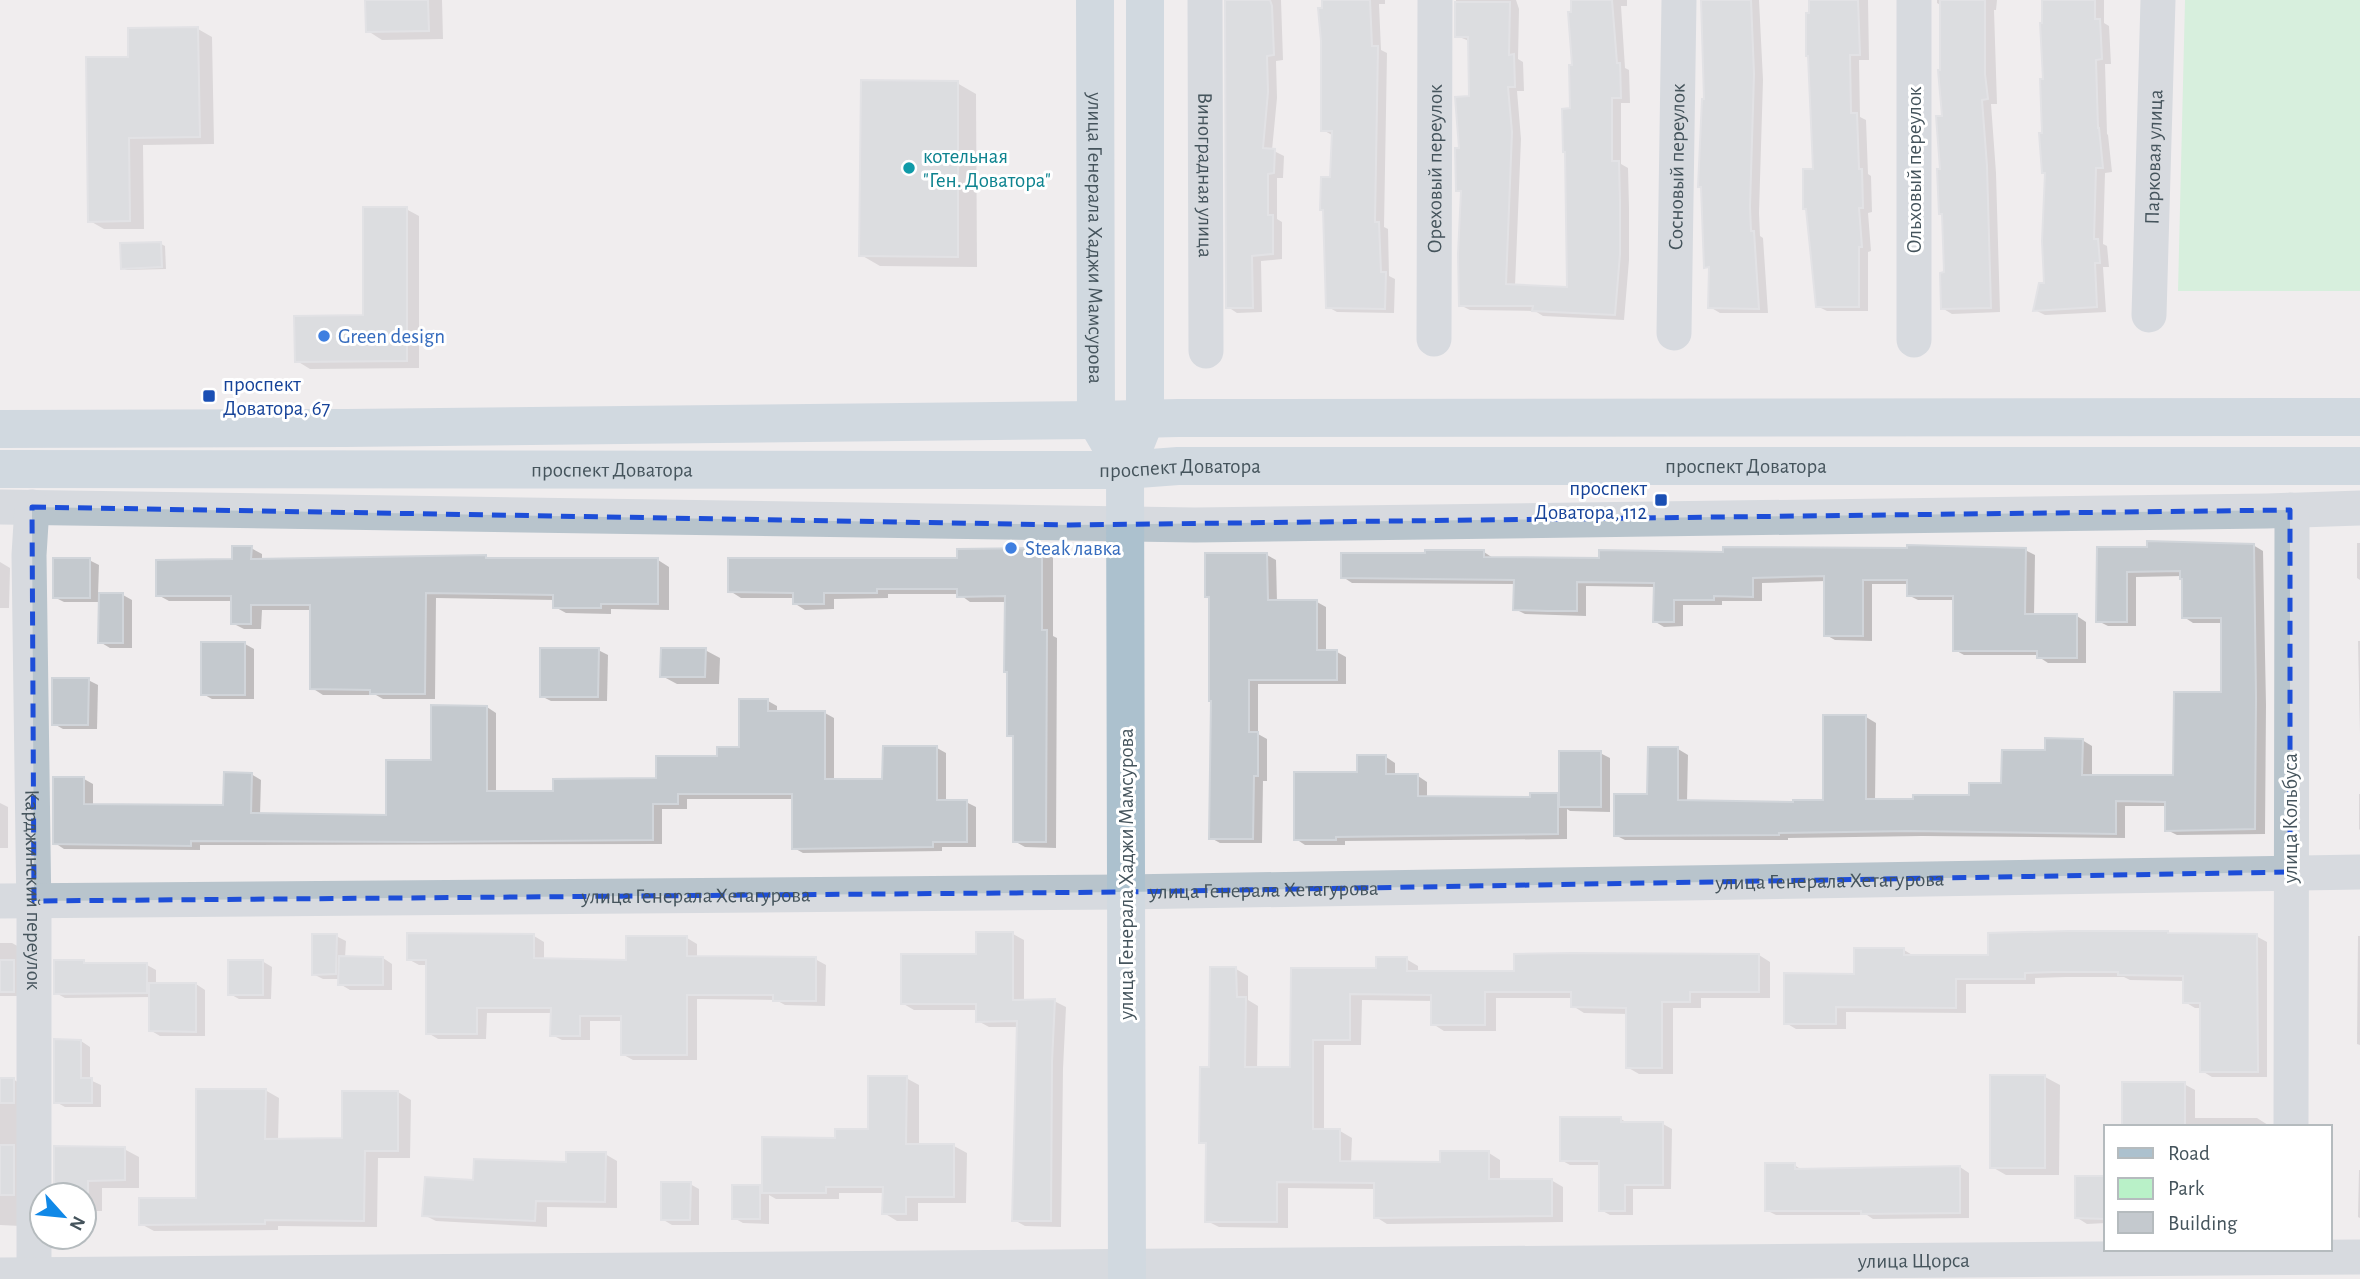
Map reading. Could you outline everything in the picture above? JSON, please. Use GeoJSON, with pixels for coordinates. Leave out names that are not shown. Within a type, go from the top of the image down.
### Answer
{"type":"FeatureCollection","features":[{"type":"Feature","properties":{"kind":"main road","name":"улица Генерала Хаджи Мамсурова"},"geometry":{"type":"LineString","coordinates":[[1096,0],[1096,421]]}},
{"type":"Feature","properties":{"kind":"main road","name":"улица Генерала Хаджи Мамсурова"},"geometry":{"type":"LineString","coordinates":[[1127,1273],[1125,470],[1145,420],[1145,0]]}},
{"type":"Feature","properties":{"kind":"main road","name":"проспект Доватора"},"geometry":{"type":"LineString","coordinates":[[0,429],[1096,421],[1248,417],[2360,417]]}},
{"type":"Feature","properties":{"kind":"main road"},"geometry":{"type":"LineString","coordinates":[[1096,421],[1125,470]]}},
{"type":"Feature","properties":{"kind":"main road","name":"проспект Доватора"},"geometry":{"type":"LineString","coordinates":[[0,469],[1125,470],[1178,466],[2360,466]]}},
{"type":"Feature","properties":{"kind":"street","name":"Виноградная улица"},"geometry":{"type":"LineString","coordinates":[[1205,0],[1206,351]]}},
{"type":"Feature","properties":{"kind":"street","name":"Ореховый переулок"},"geometry":{"type":"LineString","coordinates":[[1434,339],[1435,0]]}},
{"type":"Feature","properties":{"kind":"street","name":"Сосновый переулок"},"geometry":{"type":"LineString","coordinates":[[1674,333],[1679,0]]}},
{"type":"Feature","properties":{"kind":"street","name":"Ольховый переулок"},"geometry":{"type":"LineString","coordinates":[[1913,340],[1914,0]]}},
{"type":"Feature","properties":{"kind":"street","name":"Парковая улица"},"geometry":{"type":"LineString","coordinates":[[2149,315],[2158,0]]}},
{"type":"Feature","properties":{"kind":"street"},"geometry":{"type":"LineString","coordinates":[[16,507],[1125,525],[2360,508]]}},
{"type":"Feature","properties":{"kind":"street","name":"Карджинский переулок"},"geometry":{"type":"LineString","coordinates":[[16,507],[29,555],[34,901],[17,1275]]}},
{"type":"Feature","properties":{"kind":"street","name":"улица Кольбуса"},"geometry":{"type":"LineString","coordinates":[[2290,510],[2291,1125]]}},
{"type":"Feature","properties":{"kind":"street","name":"улица Генерала Хетагурова"},"geometry":{"type":"LineString","coordinates":[[0,901],[1125,892],[2360,872]]}},
{"type":"Feature","properties":{"kind":"street","name":"улица Щорса"},"geometry":{"type":"LineString","coordinates":[[17,1275],[1127,1273],[2295,1262],[2360,1257]]}},
{"type":"Feature","properties":{"kind":"highlighted area"},"geometry":{"type":"Polygon","coordinates":[[[32,507],[1070,525],[2290,510],[2290,872],[1125,892],[34,901],[32,507]]]}},
{"type":"Feature","properties":{"kind":"green space"},"geometry":{"type":"Polygon","coordinates":[[[2185,0],[2360,0],[2360,291],[2178,291],[2185,0]]]}},
{"type":"Feature","properties":{"kind":"building"},"geometry":{"type":"Polygon","coordinates":[[[365,0],[428,0],[429,31],[366,32],[365,0]]]}},
{"type":"Feature","properties":{"kind":"building"},"geometry":{"type":"Polygon","coordinates":[[[1225,0],[1270,0],[1272,6],[1274,55],[1267,56],[1268,92],[1263,148],[1275,149],[1274,173],[1268,174],[1268,215],[1273,215],[1273,254],[1252,256],[1253,308],[1226,308],[1225,0]]]}},
{"type":"Feature","properties":{"kind":"building"},"geometry":{"type":"Polygon","coordinates":[[[1322,0],[1370,0],[1372,46],[1378,46],[1375,222],[1379,222],[1381,272],[1386,272],[1385,309],[1326,308],[1323,210],[1320,210],[1321,177],[1330,177],[1332,131],[1321,131],[1321,41],[1318,8],[1322,8],[1322,0]]]}},
{"type":"Feature","properties":{"kind":"building"},"geometry":{"type":"Polygon","coordinates":[[[1571,0],[1612,0],[1617,63],[1620,63],[1621,98],[1612,98],[1612,161],[1619,161],[1620,202],[1620,254],[1615,315],[1532,311],[1533,306],[1459,306],[1461,191],[1456,191],[1455,148],[1459,148],[1455,97],[1469,96],[1468,37],[1455,37],[1455,2],[1510,2],[1509,55],[1514,54],[1515,87],[1508,87],[1512,132],[1506,284],[1567,287],[1562,109],[1570,108],[1569,65],[1572,65],[1568,12],[1571,12],[1571,0]]]}},
{"type":"Feature","properties":{"kind":"building"},"geometry":{"type":"Polygon","coordinates":[[[1701,0],[1751,0],[1754,74],[1750,207],[1759,309],[1708,308],[1709,267],[1704,268],[1701,187],[1698,187],[1704,99],[1701,0]]]}},
{"type":"Feature","properties":{"kind":"building"},"geometry":{"type":"Polygon","coordinates":[[[1809,0],[1858,0],[1860,55],[1850,55],[1851,113],[1857,113],[1859,169],[1862,169],[1863,208],[1859,208],[1862,247],[1859,247],[1859,307],[1816,307],[1806,209],[1803,209],[1803,169],[1813,169],[1806,56],[1806,13],[1809,13],[1809,0]]]}},
{"type":"Feature","properties":{"kind":"building"},"geometry":{"type":"Polygon","coordinates":[[[1940,0],[1985,0],[1985,74],[1988,99],[1982,100],[1987,166],[1991,308],[1941,309],[1940,273],[1944,272],[1936,116],[1942,116],[1938,70],[1940,0]]]}},
{"type":"Feature","properties":{"kind":"building"},"geometry":{"type":"Polygon","coordinates":[[[2042,0],[2095,0],[2095,19],[2100,19],[2102,59],[2096,60],[2098,128],[2103,168],[2096,168],[2094,239],[2098,239],[2100,263],[2095,263],[2097,307],[2033,311],[2039,283],[2044,283],[2042,241],[2045,173],[2042,173],[2039,133],[2042,133],[2042,0]]]}},
{"type":"Feature","properties":{"kind":"building"},"geometry":{"type":"Polygon","coordinates":[[[198,27],[200,137],[129,138],[130,221],[88,222],[86,57],[128,57],[128,28],[198,27]]]}},
{"type":"Feature","properties":{"kind":"building","name":"котельная \"Ген. Доватора\""},"geometry":{"type":"Polygon","coordinates":[[[861,80],[958,81],[958,257],[859,256],[861,80]]]}},
{"type":"Feature","properties":{"kind":"building"},"geometry":{"type":"Polygon","coordinates":[[[363,207],[407,207],[407,361],[295,362],[294,316],[363,315],[363,207]]]}},
{"type":"Feature","properties":{"kind":"building"},"geometry":{"type":"Polygon","coordinates":[[[161,242],[162,267],[121,269],[120,243],[161,242]]]}},
{"type":"Feature","properties":{"kind":"building"},"geometry":{"type":"Polygon","coordinates":[[[2147,541],[2254,544],[2255,829],[2165,831],[2165,802],[2116,801],[2116,834],[1911,831],[1614,836],[1614,794],[1647,794],[1648,747],[1678,747],[1678,800],[1823,800],[1823,715],[1866,715],[1866,799],[1913,799],[1913,795],[1969,795],[1969,783],[2001,783],[2002,750],[2045,750],[2045,738],[2083,739],[2082,775],[2173,775],[2174,692],[2221,692],[2221,618],[2182,618],[2180,571],[2127,572],[2127,622],[2096,622],[2097,547],[2147,547],[2147,541]]]}},
{"type":"Feature","properties":{"kind":"building"},"geometry":{"type":"Polygon","coordinates":[[[1907,545],[2026,548],[2025,614],[2077,614],[2077,658],[2037,658],[2037,651],[1953,651],[1953,596],[1907,596],[1907,580],[1863,580],[1863,636],[1824,636],[1824,576],[1753,578],[1753,597],[1714,596],[1714,600],[1674,600],[1674,622],[1653,622],[1654,583],[1577,582],[1577,611],[1548,611],[1513,610],[1514,580],[1341,578],[1341,553],[1484,550],[1484,557],[1599,558],[1599,550],[1723,552],[1723,547],[1907,548],[1907,545]]]}},
{"type":"Feature","properties":{"kind":"building"},"geometry":{"type":"Polygon","coordinates":[[[232,546],[252,546],[251,559],[486,555],[486,558],[658,558],[658,604],[601,604],[601,608],[553,608],[553,595],[426,593],[425,694],[370,694],[370,690],[310,689],[310,605],[251,605],[251,624],[231,624],[231,596],[156,596],[156,560],[232,559],[232,546]]]}},
{"type":"Feature","properties":{"kind":"building"},"geometry":{"type":"Polygon","coordinates":[[[1042,548],[1042,630],[1047,630],[1046,842],[1013,842],[1013,736],[1007,736],[1007,672],[1004,672],[1005,596],[957,597],[957,589],[877,589],[877,593],[824,593],[824,604],[793,604],[793,593],[728,592],[728,558],[957,558],[957,549],[1042,548]]]}},
{"type":"Feature","properties":{"kind":"building"},"geometry":{"type":"Polygon","coordinates":[[[1205,553],[1267,553],[1268,600],[1317,600],[1317,650],[1337,650],[1337,680],[1249,680],[1249,732],[1258,732],[1253,839],[1209,839],[1211,701],[1209,597],[1205,597],[1205,553]]]}},
{"type":"Feature","properties":{"kind":"building"},"geometry":{"type":"Polygon","coordinates":[[[53,558],[90,558],[90,598],[53,598],[53,558]]]}},
{"type":"Feature","properties":{"kind":"building"},"geometry":{"type":"Polygon","coordinates":[[[99,593],[123,593],[123,643],[98,643],[99,593]]]}},
{"type":"Feature","properties":{"kind":"building"},"geometry":{"type":"Polygon","coordinates":[[[201,642],[245,642],[245,695],[201,695],[201,642]]]}},
{"type":"Feature","properties":{"kind":"building"},"geometry":{"type":"Polygon","coordinates":[[[540,648],[599,648],[598,697],[540,697],[540,648]]]}},
{"type":"Feature","properties":{"kind":"building"},"geometry":{"type":"Polygon","coordinates":[[[661,648],[706,648],[705,677],[660,677],[661,648]]]}},
{"type":"Feature","properties":{"kind":"building"},"geometry":{"type":"Polygon","coordinates":[[[52,678],[89,678],[88,725],[52,725],[52,678]]]}},
{"type":"Feature","properties":{"kind":"building"},"geometry":{"type":"Polygon","coordinates":[[[739,699],[768,699],[768,711],[825,711],[825,779],[882,779],[883,746],[937,746],[937,800],[967,800],[967,842],[933,842],[933,847],[792,849],[792,794],[678,794],[678,804],[653,804],[653,840],[191,841],[191,846],[53,844],[53,777],[84,777],[84,804],[223,805],[224,772],[252,773],[251,813],[386,815],[386,760],[431,760],[431,705],[487,706],[487,791],[553,791],[553,779],[656,778],[656,756],[717,756],[717,747],[739,747],[739,699]]]}},
{"type":"Feature","properties":{"kind":"building"},"geometry":{"type":"Polygon","coordinates":[[[1559,751],[1601,751],[1601,807],[1559,807],[1559,751]]]}},
{"type":"Feature","properties":{"kind":"building"},"geometry":{"type":"Polygon","coordinates":[[[1357,755],[1386,755],[1386,774],[1418,774],[1418,796],[1530,797],[1530,793],[1558,793],[1558,834],[1294,840],[1294,772],[1357,772],[1357,755]]]}},
{"type":"Feature","properties":{"kind":"building"},"geometry":{"type":"Polygon","coordinates":[[[2068,931],[2257,934],[2258,1072],[2200,1072],[2200,1003],[2183,1003],[2183,976],[2054,972],[2025,973],[2025,979],[1956,979],[1956,1008],[1836,1007],[1836,1024],[1784,1024],[1784,973],[1854,974],[1854,948],[1904,948],[1904,955],[1988,955],[1988,933],[2068,931]]]}},
{"type":"Feature","properties":{"kind":"building"},"geometry":{"type":"Polygon","coordinates":[[[976,932],[1013,932],[1013,1000],[1055,999],[1051,1221],[1012,1221],[1017,1021],[976,1022],[976,1004],[901,1004],[901,954],[976,954],[976,932]]]}},
{"type":"Feature","properties":{"kind":"building"},"geometry":{"type":"Polygon","coordinates":[[[407,933],[534,934],[534,958],[626,960],[626,936],[687,936],[687,956],[816,957],[816,1001],[773,1001],[773,995],[687,995],[687,1055],[621,1055],[621,1016],[580,1016],[580,1036],[550,1036],[551,1008],[477,1008],[477,1034],[426,1034],[426,960],[407,960],[407,933]]]}},
{"type":"Feature","properties":{"kind":"building"},"geometry":{"type":"Polygon","coordinates":[[[312,934],[337,934],[336,974],[312,975],[312,934]]]}},
{"type":"Feature","properties":{"kind":"building"},"geometry":{"type":"Polygon","coordinates":[[[1514,954],[1759,954],[1759,992],[1690,992],[1690,1002],[1662,1002],[1662,1068],[1626,1068],[1626,1008],[1571,1007],[1571,992],[1485,992],[1485,1025],[1431,1025],[1431,995],[1350,994],[1350,1040],[1313,1040],[1313,1129],[1340,1129],[1340,1161],[1440,1162],[1440,1151],[1489,1151],[1489,1179],[1552,1179],[1552,1216],[1374,1218],[1374,1183],[1277,1182],[1277,1222],[1205,1222],[1206,1143],[1199,1143],[1200,1067],[1209,1067],[1210,967],[1236,967],[1237,997],[1246,997],[1245,1067],[1290,1067],[1291,968],[1376,968],[1376,957],[1407,957],[1407,971],[1514,971],[1514,954]]]}},
{"type":"Feature","properties":{"kind":"building"},"geometry":{"type":"Polygon","coordinates":[[[339,956],[383,957],[383,985],[338,985],[339,956]]]}},
{"type":"Feature","properties":{"kind":"building"},"geometry":{"type":"Polygon","coordinates":[[[0,960],[14,960],[14,992],[0,992],[0,960]]]}},
{"type":"Feature","properties":{"kind":"building"},"geometry":{"type":"Polygon","coordinates":[[[54,960],[147,963],[147,993],[54,994],[54,960]]]}},
{"type":"Feature","properties":{"kind":"building"},"geometry":{"type":"Polygon","coordinates":[[[228,960],[263,960],[263,995],[228,995],[228,960]]]}},
{"type":"Feature","properties":{"kind":"building"},"geometry":{"type":"Polygon","coordinates":[[[149,983],[196,983],[196,1032],[149,1031],[149,983]]]}},
{"type":"Feature","properties":{"kind":"building"},"geometry":{"type":"Polygon","coordinates":[[[54,1039],[81,1040],[81,1078],[92,1078],[92,1103],[54,1103],[54,1039]]]}},
{"type":"Feature","properties":{"kind":"building"},"geometry":{"type":"Polygon","coordinates":[[[1990,1075],[2045,1075],[2045,1168],[1990,1168],[1990,1075]]]}},
{"type":"Feature","properties":{"kind":"building"},"geometry":{"type":"Polygon","coordinates":[[[868,1076],[907,1076],[906,1144],[954,1144],[954,1197],[906,1197],[906,1214],[882,1214],[883,1187],[826,1187],[826,1193],[762,1193],[762,1137],[835,1138],[835,1129],[868,1129],[868,1076]]]}},
{"type":"Feature","properties":{"kind":"building"},"geometry":{"type":"Polygon","coordinates":[[[0,1078],[14,1078],[14,1103],[0,1103],[0,1078]]]}},
{"type":"Feature","properties":{"kind":"building"},"geometry":{"type":"Polygon","coordinates":[[[2122,1082],[2185,1082],[2185,1125],[2122,1125],[2122,1082]]]}},
{"type":"Feature","properties":{"kind":"building"},"geometry":{"type":"Polygon","coordinates":[[[196,1089],[266,1089],[265,1139],[342,1138],[342,1091],[398,1091],[398,1151],[365,1151],[364,1221],[265,1220],[265,1224],[139,1225],[139,1198],[196,1198],[196,1089]]]}},
{"type":"Feature","properties":{"kind":"building"},"geometry":{"type":"Polygon","coordinates":[[[1560,1117],[1621,1117],[1621,1122],[1663,1122],[1663,1185],[1625,1185],[1625,1211],[1599,1211],[1599,1161],[1560,1161],[1560,1117]]]}},
{"type":"Feature","properties":{"kind":"building"},"geometry":{"type":"Polygon","coordinates":[[[0,1145],[14,1145],[14,1195],[0,1195],[0,1145]]]}},
{"type":"Feature","properties":{"kind":"building"},"geometry":{"type":"Polygon","coordinates":[[[54,1146],[125,1147],[125,1180],[54,1181],[54,1146]]]}},
{"type":"Feature","properties":{"kind":"building"},"geometry":{"type":"Polygon","coordinates":[[[566,1152],[606,1152],[605,1202],[536,1201],[535,1221],[422,1216],[425,1177],[473,1180],[474,1159],[566,1162],[566,1152]]]}},
{"type":"Feature","properties":{"kind":"building"},"geometry":{"type":"Polygon","coordinates":[[[1765,1163],[1795,1163],[1795,1169],[1960,1166],[1960,1213],[1765,1211],[1765,1163]]]}},
{"type":"Feature","properties":{"kind":"building"},"geometry":{"type":"Polygon","coordinates":[[[2075,1176],[2104,1176],[2104,1219],[2075,1218],[2075,1176]]]}},
{"type":"Feature","properties":{"kind":"building"},"geometry":{"type":"Polygon","coordinates":[[[661,1182],[691,1182],[690,1220],[661,1220],[661,1182]]]}},
{"type":"Feature","properties":{"kind":"building"},"geometry":{"type":"Polygon","coordinates":[[[732,1185],[760,1185],[760,1219],[732,1219],[732,1185]]]}},
{"type":"Feature","properties":{"kind":"place","name":"котельная \"Ген. Доватора\""},"geometry":{"type":"Point","coordinates":[909,168]}},
{"type":"Feature","properties":{"kind":"place","name":"Green design"},"geometry":{"type":"Point","coordinates":[324,336]}},
{"type":"Feature","properties":{"kind":"place","name":"проспект Доватора, 67"},"geometry":{"type":"Point","coordinates":[209,396]}},
{"type":"Feature","properties":{"kind":"place","name":"проспект Доватора, 112"},"geometry":{"type":"Point","coordinates":[1661,500]}},
{"type":"Feature","properties":{"kind":"place","name":"Steak лавка"},"geometry":{"type":"Point","coordinates":[1011,548]}}]}
